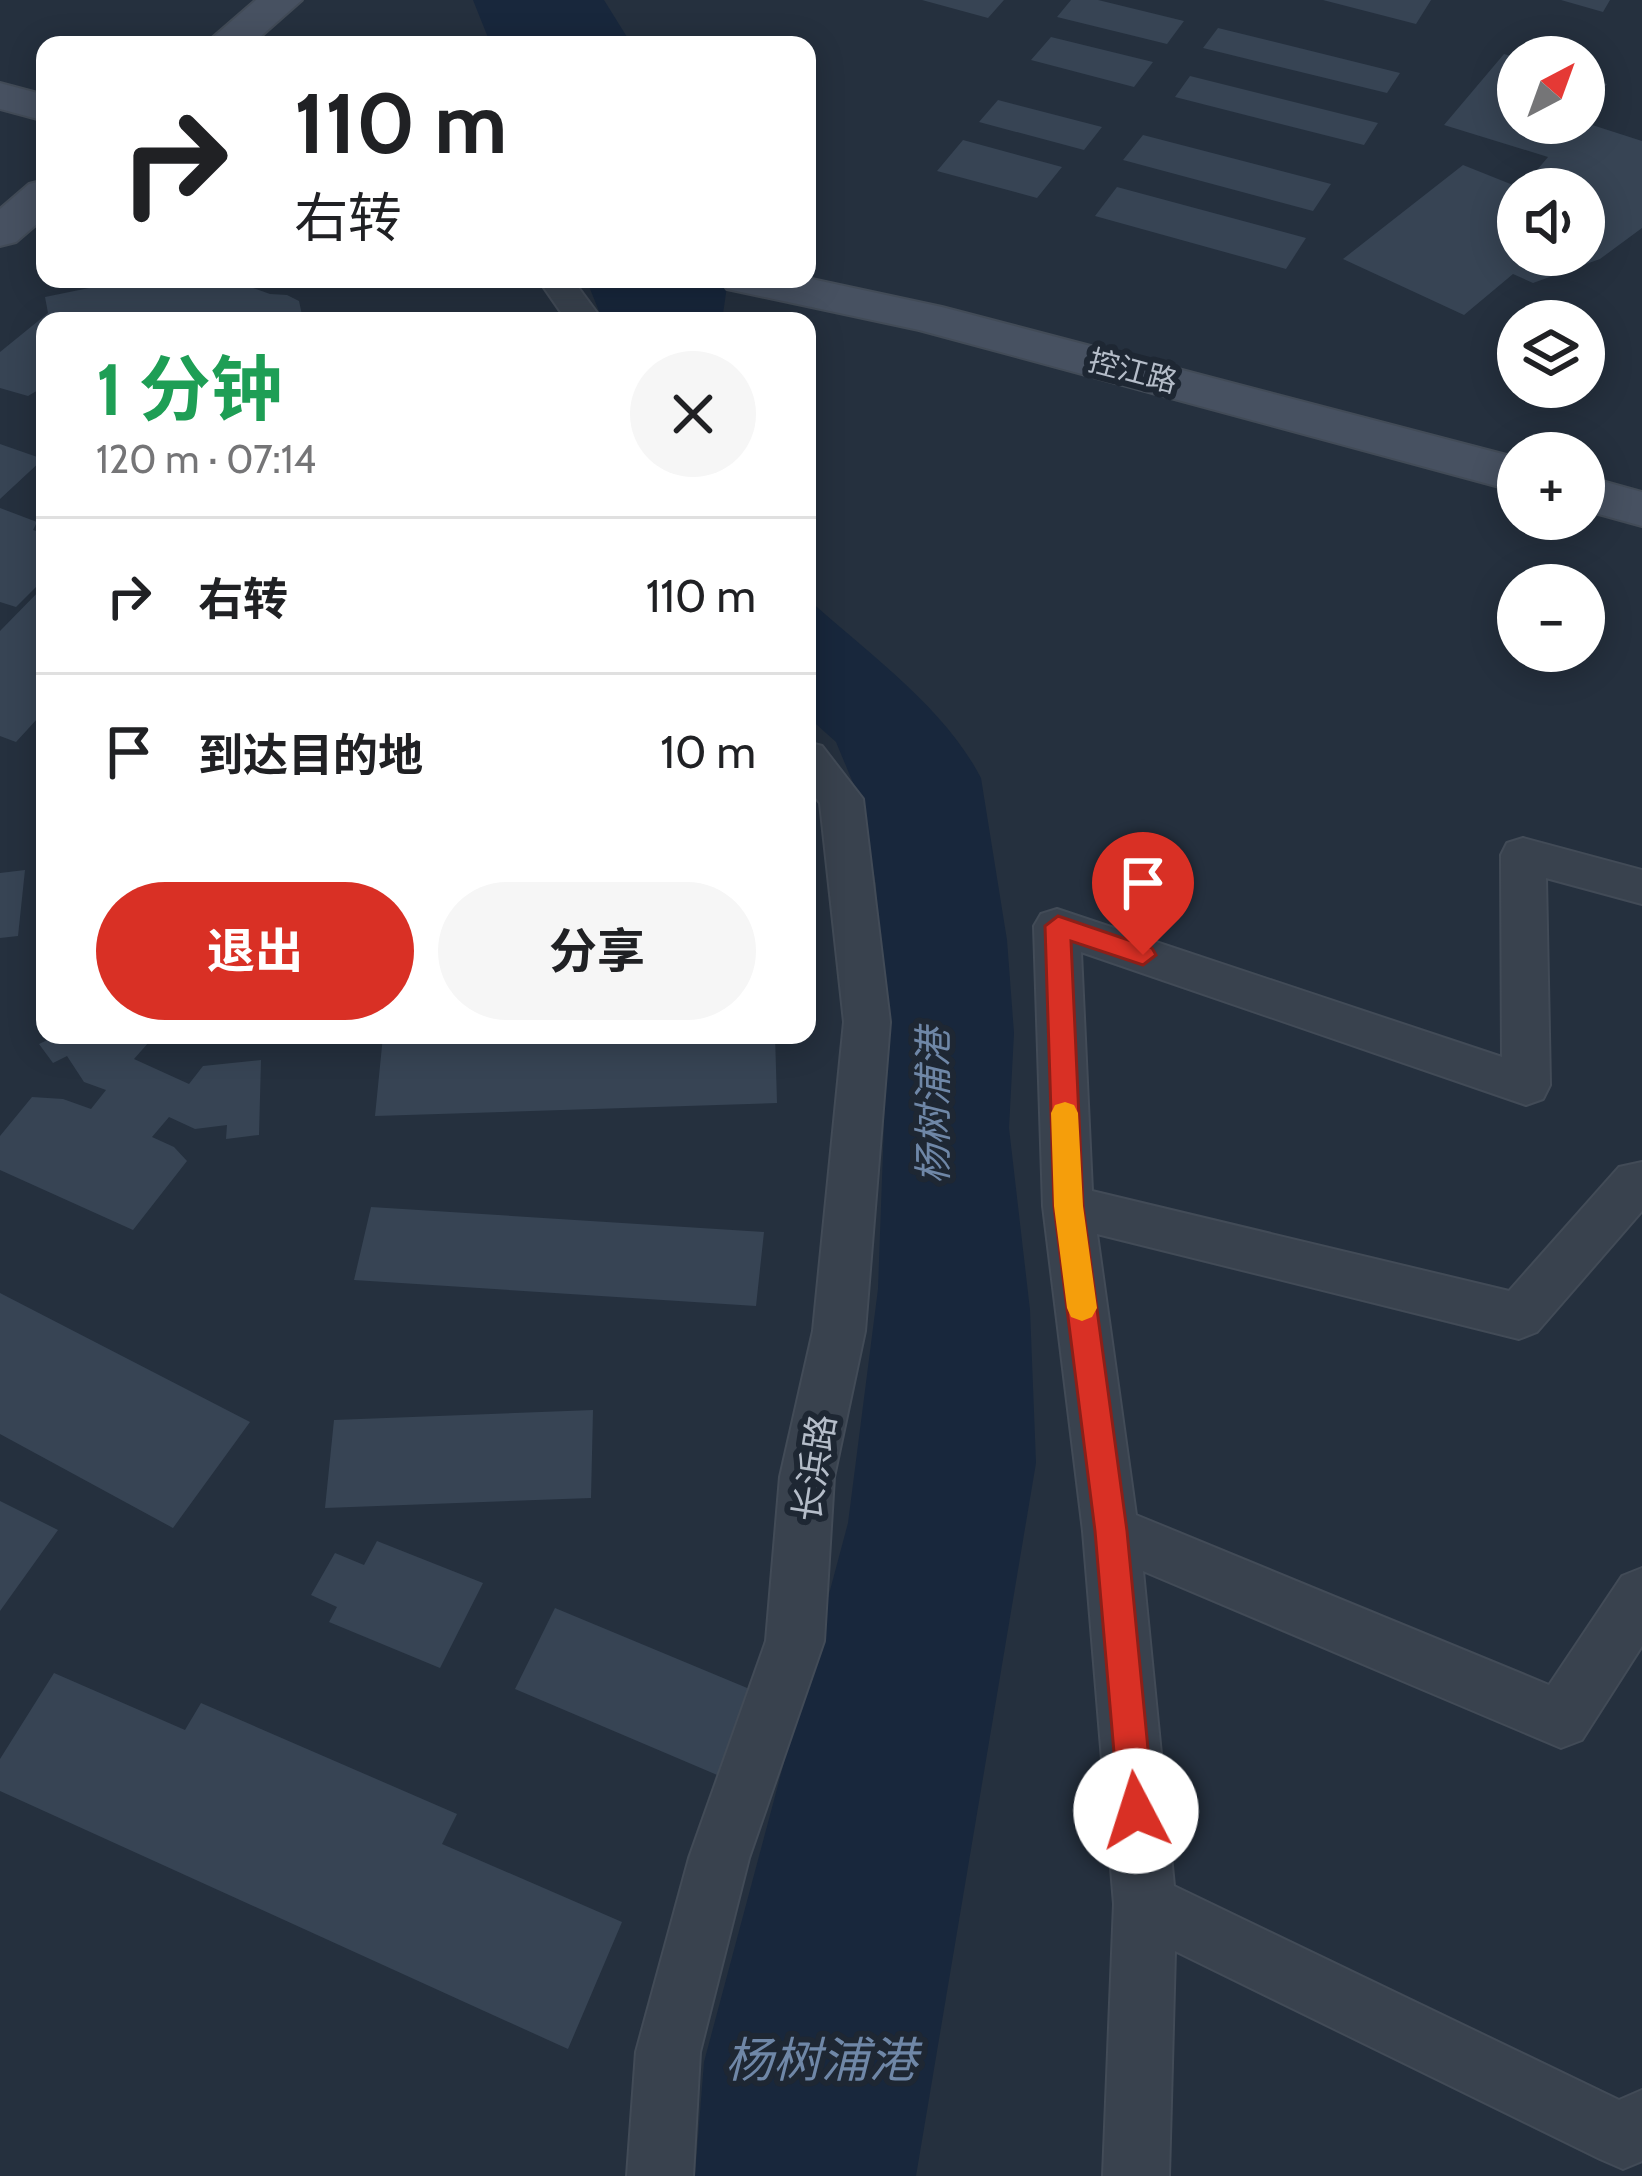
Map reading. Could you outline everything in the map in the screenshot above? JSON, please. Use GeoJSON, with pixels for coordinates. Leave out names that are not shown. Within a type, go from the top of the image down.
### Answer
{"type":"FeatureCollection","features":[{"type":"Feature","properties":{"kind":"main road"},"geometry":{"type":"LineString","coordinates":[[236,36],[282,0]]}},
{"type":"Feature","properties":{"kind":"main road"},"geometry":{"type":"LineString","coordinates":[[0,232],[36,202]]}},
{"type":"Feature","properties":{"kind":"main road","name":"控江路"},"geometry":{"type":"LineString","coordinates":[[787,288],[926,317],[1497,470]]}},
{"type":"Feature","properties":{"kind":"main road"},"geometry":{"type":"LineString","coordinates":[[1605,499],[1642,509]]}},
{"type":"Feature","properties":{"kind":"street","name":"长浜路"},"geometry":{"type":"LineString","coordinates":[[660,2176],[668,2052],[719,1858],[795,1641],[807,1477],[839,1331],[867,1022],[841,799],[816,768]]}},
{"type":"Feature","properties":{"kind":"street"},"geometry":{"type":"LineString","coordinates":[[1136,2176],[1145,1904],[1111,1531],[1069,1206],[1058,926],[1526,1085],[1523,855],[1642,887]]}},
{"type":"Feature","properties":{"kind":"street"},"geometry":{"type":"LineString","coordinates":[[1069,1206],[1519,1316],[1636,1182],[1642,1183]]}},
{"type":"Feature","properties":{"kind":"street"},"geometry":{"type":"LineString","coordinates":[[1111,1531],[1561,1718],[1642,1595]]}},
{"type":"Feature","properties":{"kind":"street"},"geometry":{"type":"LineString","coordinates":[[1145,1904],[1623,2136],[1642,2123]]}},
{"type":"Feature","properties":{"kind":"water"},"geometry":{"type":"Polygon","coordinates":[[[473,0],[604,0],[626,36],[487,36],[473,0]]]}},
{"type":"Feature","properties":{"kind":"water"},"geometry":{"type":"Polygon","coordinates":[[[590,288],[727,288],[723,312],[599,312],[590,288]]]}},
{"type":"Feature","properties":{"kind":"water","name":"杨树浦港"},"geometry":{"type":"Polygon","coordinates":[[[816,606],[925,704],[981,778],[1007,940],[1014,1033],[1009,1128],[1030,1310],[1036,1463],[916,2176],[695,2176],[704,2062],[848,1523],[878,1289],[885,1097],[876,884],[856,790],[836,742],[816,724],[816,606]]]}},
{"type":"Feature","properties":{"kind":"building"},"geometry":{"type":"Polygon","coordinates":[[[922,0],[1004,0],[988,18],[922,0]]]}},
{"type":"Feature","properties":{"kind":"building"},"geometry":{"type":"Polygon","coordinates":[[[1071,0],[1098,0],[1184,21],[1167,44],[1057,17],[1071,0]]]}},
{"type":"Feature","properties":{"kind":"building"},"geometry":{"type":"Polygon","coordinates":[[[1323,0],[1431,0],[1416,24],[1323,0]]]}},
{"type":"Feature","properties":{"kind":"building"},"geometry":{"type":"Polygon","coordinates":[[[1561,0],[1610,0],[1603,12],[1561,0]]]}},
{"type":"Feature","properties":{"kind":"building"},"geometry":{"type":"Polygon","coordinates":[[[1218,28],[1400,73],[1387,93],[1203,48],[1218,28]]]}},
{"type":"Feature","properties":{"kind":"building"},"geometry":{"type":"Polygon","coordinates":[[[1051,37],[1153,62],[1134,87],[1031,60],[1051,37]]]}},
{"type":"Feature","properties":{"kind":"building"},"geometry":{"type":"Polygon","coordinates":[[[1497,62],[1497,141],[1444,125],[1497,62]]]}},
{"type":"Feature","properties":{"kind":"building"},"geometry":{"type":"Polygon","coordinates":[[[1190,76],[1378,123],[1364,145],[1175,97],[1190,76]]]}},
{"type":"Feature","properties":{"kind":"building"},"geometry":{"type":"Polygon","coordinates":[[[998,100],[1102,127],[1084,150],[979,122],[998,100]]]}},
{"type":"Feature","properties":{"kind":"building"},"geometry":{"type":"Polygon","coordinates":[[[1605,129],[1642,141],[1642,228],[1605,255],[1605,168],[1539,168],[1548,157],[1506,144],[1605,144],[1605,129]]]}},
{"type":"Feature","properties":{"kind":"building"},"geometry":{"type":"Polygon","coordinates":[[[1143,135],[1331,184],[1313,211],[1123,160],[1143,135]]]}},
{"type":"Feature","properties":{"kind":"building"},"geometry":{"type":"Polygon","coordinates":[[[963,140],[1062,167],[1037,198],[937,171],[963,140]]]}},
{"type":"Feature","properties":{"kind":"building"},"geometry":{"type":"Polygon","coordinates":[[[1463,165],[1497,179],[1497,276],[1511,276],[1464,315],[1343,259],[1463,165]]]}},
{"type":"Feature","properties":{"kind":"building"},"geometry":{"type":"Polygon","coordinates":[[[1117,187],[1306,238],[1286,269],[1095,216],[1117,187]]]}},
{"type":"Feature","properties":{"kind":"building"},"geometry":{"type":"Polygon","coordinates":[[[1517,276],[1553,276],[1533,283],[1517,276]]]}},
{"type":"Feature","properties":{"kind":"building"},"geometry":{"type":"Polygon","coordinates":[[[89,288],[253,288],[287,295],[299,301],[301,312],[48,312],[45,297],[89,288]]]}},
{"type":"Feature","properties":{"kind":"building"},"geometry":{"type":"Polygon","coordinates":[[[36,323],[36,391],[28,396],[0,388],[0,352],[36,323]]]}},
{"type":"Feature","properties":{"kind":"building"},"geometry":{"type":"Polygon","coordinates":[[[0,444],[36,457],[36,466],[0,499],[0,444]]]}},
{"type":"Feature","properties":{"kind":"building"},"geometry":{"type":"Polygon","coordinates":[[[0,508],[36,522],[36,587],[16,607],[0,602],[0,508]]]}},
{"type":"Feature","properties":{"kind":"building"},"geometry":{"type":"Polygon","coordinates":[[[36,594],[36,720],[16,742],[0,736],[0,631],[36,594]]]}},
{"type":"Feature","properties":{"kind":"building"},"geometry":{"type":"Polygon","coordinates":[[[25,870],[18,936],[0,938],[0,873],[25,870]]]}},
{"type":"Feature","properties":{"kind":"building"},"geometry":{"type":"Polygon","coordinates":[[[39,1044],[147,1044],[134,1059],[189,1084],[203,1066],[261,1060],[259,1135],[226,1139],[227,1125],[195,1129],[169,1117],[152,1137],[174,1147],[187,1161],[133,1230],[0,1170],[0,1136],[32,1097],[63,1099],[91,1109],[106,1090],[84,1082],[67,1056],[53,1063],[39,1044]]]}},
{"type":"Feature","properties":{"kind":"building"},"geometry":{"type":"Polygon","coordinates":[[[382,1044],[775,1044],[777,1103],[375,1116],[382,1044]]]}},
{"type":"Feature","properties":{"kind":"building"},"geometry":{"type":"Polygon","coordinates":[[[371,1207],[764,1232],[756,1306],[354,1280],[371,1207]]]}},
{"type":"Feature","properties":{"kind":"building"},"geometry":{"type":"Polygon","coordinates":[[[0,1293],[250,1422],[173,1528],[0,1434],[0,1293]]]}},
{"type":"Feature","properties":{"kind":"building"},"geometry":{"type":"Polygon","coordinates":[[[593,1410],[591,1498],[325,1508],[334,1420],[593,1410]]]}},
{"type":"Feature","properties":{"kind":"building"},"geometry":{"type":"Polygon","coordinates":[[[0,1501],[58,1530],[0,1611],[0,1501]]]}},
{"type":"Feature","properties":{"kind":"building"},"geometry":{"type":"Polygon","coordinates":[[[377,1541],[483,1583],[440,1668],[329,1622],[337,1607],[311,1595],[335,1553],[364,1565],[377,1541]]]}},
{"type":"Feature","properties":{"kind":"building"},"geometry":{"type":"Polygon","coordinates":[[[555,1608],[764,1695],[729,1780],[515,1689],[555,1608]]]}},
{"type":"Feature","properties":{"kind":"building"},"geometry":{"type":"Polygon","coordinates":[[[54,1673],[185,1730],[201,1703],[457,1814],[442,1844],[622,1922],[568,2049],[0,1791],[0,1759],[54,1673]]]}},
{"type":"Feature","properties":{"kind":"slow traffic"},"geometry":{"type":"LineString","coordinates":[[1065,1113],[1069,1206],[1082,1308]]}},
{"type":"Feature","properties":{"kind":"route"},"geometry":{"type":"LineString","coordinates":[[1136,1811],[1111,1531],[1069,1206],[1058,926],[1143,955]]}}]}
